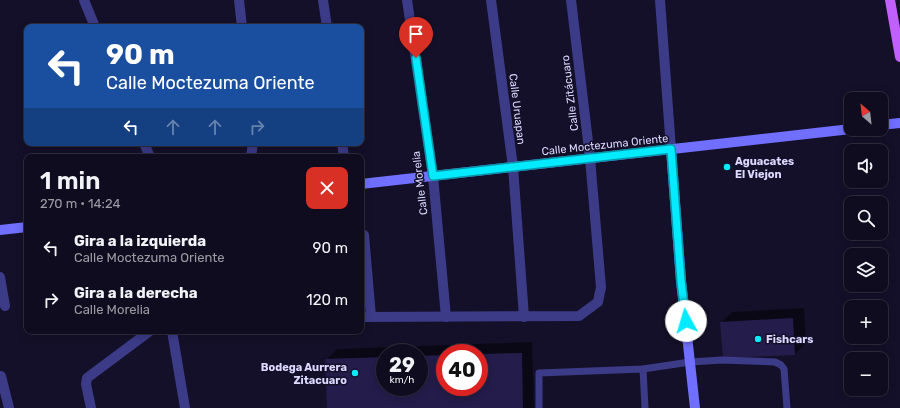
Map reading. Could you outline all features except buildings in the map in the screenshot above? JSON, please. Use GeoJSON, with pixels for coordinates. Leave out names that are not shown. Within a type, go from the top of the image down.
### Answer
{"type":"FeatureCollection","features":[{"type":"Feature","properties":{"kind":"main road"},"geometry":{"type":"LineString","coordinates":[[890,0],[900,57]]}},
{"type":"Feature","properties":{"kind":"street"},"geometry":{"type":"LineString","coordinates":[[84,0],[94,24]]}},
{"type":"Feature","properties":{"kind":"street"},"geometry":{"type":"LineString","coordinates":[[239,0],[242,24]]}},
{"type":"Feature","properties":{"kind":"street"},"geometry":{"type":"LineString","coordinates":[[323,0],[327,24]]}},
{"type":"Feature","properties":{"kind":"street","name":"Calle Morelia"},"geometry":{"type":"LineString","coordinates":[[407,0],[433,176],[446,317]]}},
{"type":"Feature","properties":{"kind":"street","name":"Calle Uruapan"},"geometry":{"type":"LineString","coordinates":[[491,0],[513,167],[524,317]]}},
{"type":"Feature","properties":{"kind":"street","name":"Calle Zitácuaro"},"geometry":{"type":"LineString","coordinates":[[524,317],[579,316],[598,302],[601,287],[590,158],[571,0]]}},
{"type":"Feature","properties":{"kind":"street"},"geometry":{"type":"LineString","coordinates":[[660,0],[681,281],[696,408]]}},
{"type":"Feature","properties":{"kind":"street"},"geometry":{"type":"LineString","coordinates":[[888,124],[900,123]]}},
{"type":"Feature","properties":{"kind":"street","name":"Calle Moctezuma Oriente"},"geometry":{"type":"LineString","coordinates":[[364,184],[844,130]]}},
{"type":"Feature","properties":{"kind":"street"},"geometry":{"type":"LineString","coordinates":[[0,230],[24,227]]}},
{"type":"Feature","properties":{"kind":"street"},"geometry":{"type":"LineString","coordinates":[[364,235],[366,317],[524,317]]}},
{"type":"Feature","properties":{"kind":"street"},"geometry":{"type":"LineString","coordinates":[[0,278],[5,306]]}},
{"type":"Feature","properties":{"kind":"street"},"geometry":{"type":"LineString","coordinates":[[91,408],[86,384],[87,378],[146,334]]}},
{"type":"Feature","properties":{"kind":"street"},"geometry":{"type":"LineString","coordinates":[[173,334],[185,408]]}},
{"type":"Feature","properties":{"kind":"street"},"geometry":{"type":"LineString","coordinates":[[1,376],[9,408]]}},
{"type":"Feature","properties":{"kind":"lane"},"geometry":{"type":"LineString","coordinates":[[539,408],[539,373],[643,369],[690,362],[722,360],[775,362],[781,365],[784,369],[787,408]]}},
{"type":"Feature","properties":{"kind":"lane"},"geometry":{"type":"LineString","coordinates":[[643,369],[645,408]]}},
{"type":"Feature","properties":{"kind":"place","name":"Aguacates El Viejon"},"geometry":{"type":"Point","coordinates":[727,167]}},
{"type":"Feature","properties":{"kind":"place","name":"Fishcars"},"geometry":{"type":"Point","coordinates":[758,339]}},
{"type":"Feature","properties":{"kind":"place","name":"Bodega Aurrera Zitacuaro"},"geometry":{"type":"Point","coordinates":[355,373]}},
{"type":"Feature","properties":{"kind":"route"},"geometry":{"type":"LineString","coordinates":[[416,58],[433,176],[671,149],[681,281],[686,321]]}}]}
